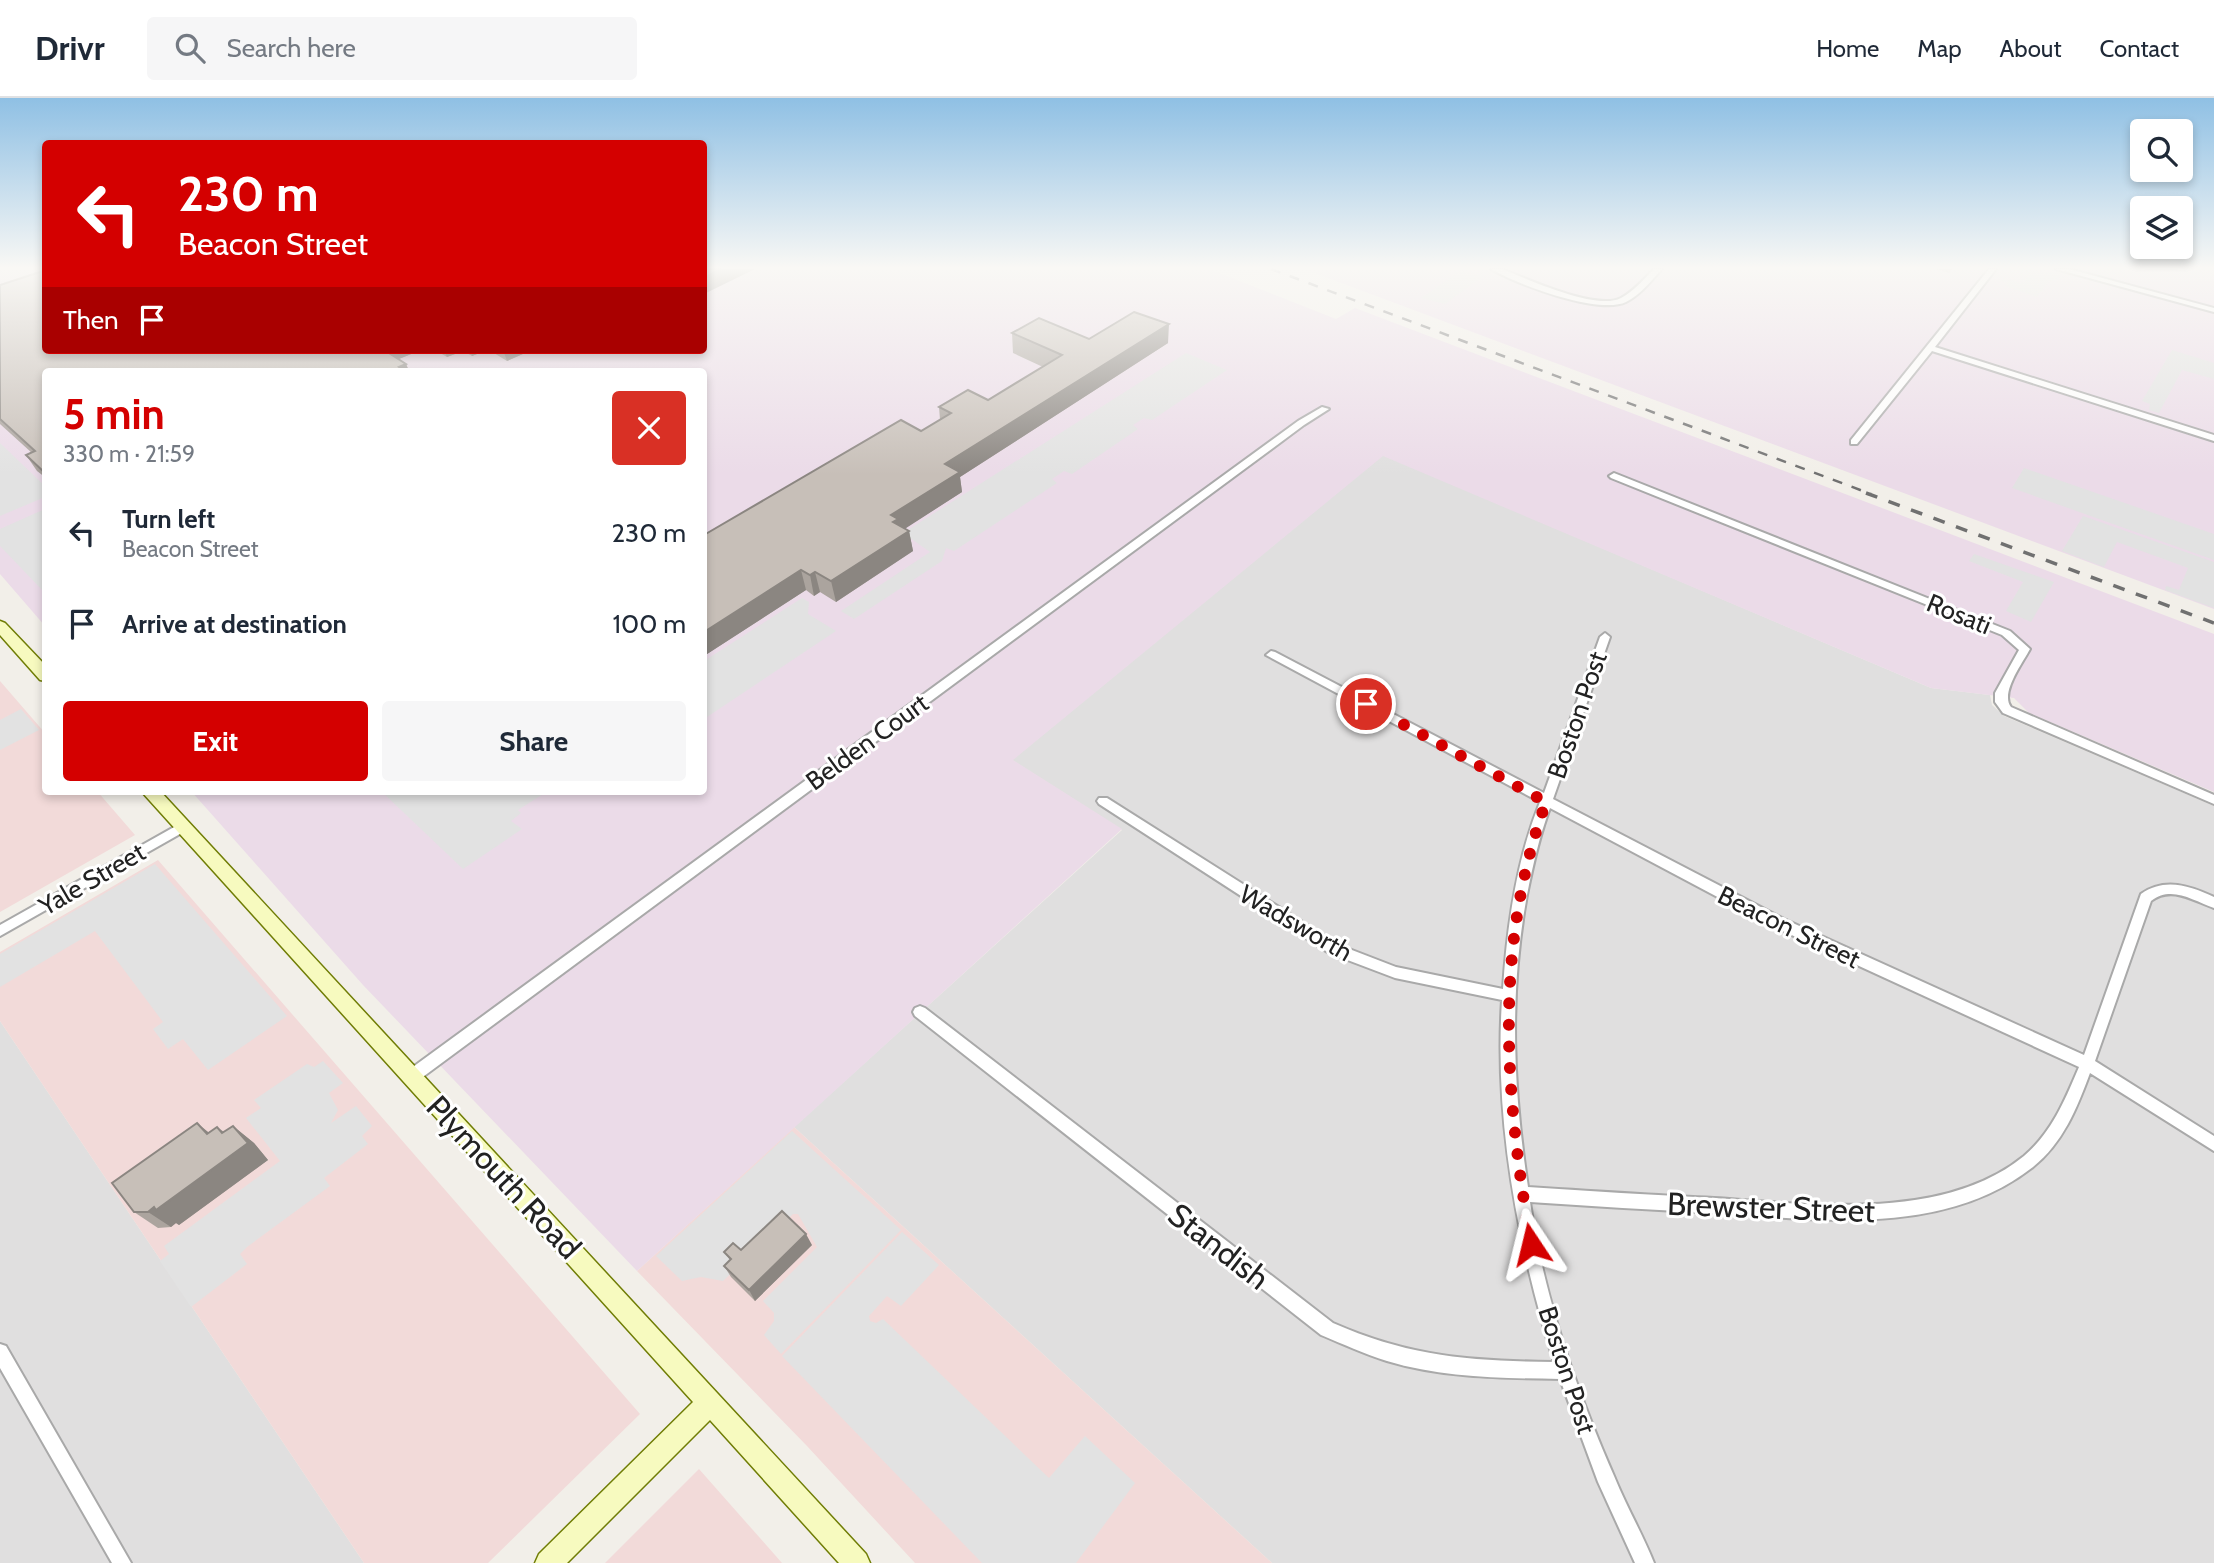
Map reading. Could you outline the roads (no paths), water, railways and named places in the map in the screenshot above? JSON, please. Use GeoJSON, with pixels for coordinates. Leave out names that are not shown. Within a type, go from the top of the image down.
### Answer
{"type":"FeatureCollection","features":[{"type":"Feature","properties":{"kind":"main road"},"geometry":{"type":"LineString","coordinates":[[0,626],[42,672]]}},
{"type":"Feature","properties":{"kind":"main road","name":"Plymouth Road"},"geometry":{"type":"LineString","coordinates":[[154,795],[857,1563]]}},
{"type":"Feature","properties":{"kind":"main road"},"geometry":{"type":"LineString","coordinates":[[548,1563],[711,1401]]}},
{"type":"Feature","properties":{"kind":"street"},"geometry":{"type":"LineString","coordinates":[[1854,442],[1939,337]]}},
{"type":"Feature","properties":{"kind":"street"},"geometry":{"type":"LineString","coordinates":[[1931,348],[2214,438]]}},
{"type":"Feature","properties":{"kind":"street","name":"Belden Court"},"geometry":{"type":"LineString","coordinates":[[411,1077],[1301,422],[1325,409]]}},
{"type":"Feature","properties":{"kind":"street","name":"Rosati"},"geometry":{"type":"LineString","coordinates":[[1614,476],[2006,633],[2020,642],[2025,649],[2001,693],[2001,702],[2007,710],[2214,800]]}},
{"type":"Feature","properties":{"kind":"street","name":"Boston Post"},"geometry":{"type":"LineString","coordinates":[[1605,637],[1529,850],[1509,996],[1508,1063],[1513,1133],[1536,1269],[1564,1371],[1611,1495],[1645,1563]]}},
{"type":"Feature","properties":{"kind":"street","name":"Beacon Street"},"geometry":{"type":"LineString","coordinates":[[1270,655],[1779,923],[2088,1064],[2159,1106],[2214,1144]]}},
{"type":"Feature","properties":{"kind":"street","name":"Wadsworth"},"geometry":{"type":"LineString","coordinates":[[1103,802],[1334,949],[1395,972],[1509,996]]}},
{"type":"Feature","properties":{"kind":"street","name":"Yale Street"},"geometry":{"type":"LineString","coordinates":[[0,932],[183,827]]}},
{"type":"Feature","properties":{"kind":"street"},"geometry":{"type":"LineString","coordinates":[[2168,889],[2190,892],[2214,902]]}},
{"type":"Feature","properties":{"kind":"street","name":"Brewster Street"},"geometry":{"type":"LineString","coordinates":[[1522,1194],[1844,1214],[1890,1212],[1932,1205],[1996,1182],[2038,1153],[2063,1121],[2088,1064],[2146,898],[2151,893],[2168,889]]}},
{"type":"Feature","properties":{"kind":"street","name":"Standish"},"geometry":{"type":"LineString","coordinates":[[920,1012],[1327,1329],[1374,1350],[1422,1364],[1564,1371]]}},
{"type":"Feature","properties":{"kind":"street"},"geometry":{"type":"LineString","coordinates":[[0,1352],[121,1563]]}},
{"type":"Feature","properties":{"kind":"railway"},"geometry":{"type":"LineString","coordinates":[[1453,337],[1871,494]]}},
{"type":"Feature","properties":{"kind":"railway"},"geometry":{"type":"LineString","coordinates":[[1866,493],[2214,623]]}}]}
